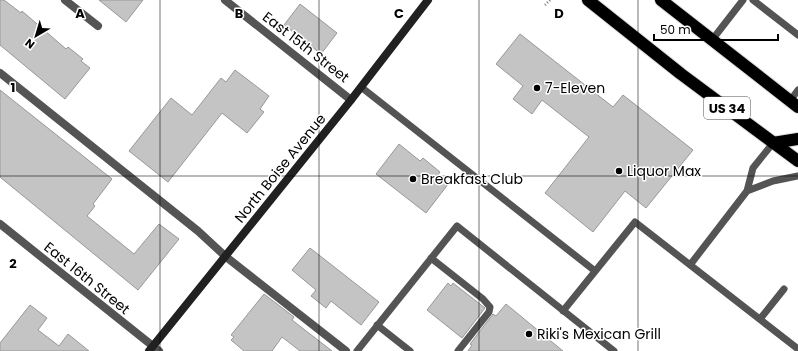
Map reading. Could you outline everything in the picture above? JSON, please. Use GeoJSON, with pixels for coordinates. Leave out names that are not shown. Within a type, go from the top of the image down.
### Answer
{"type":"FeatureCollection","features":[{"type":"Feature","properties":{"kind":"highway","name":"US 34"},"geometry":{"type":"LineString","coordinates":[[588,0],[680,74],[798,161]]}},
{"type":"Feature","properties":{"kind":"highway"},"geometry":{"type":"LineString","coordinates":[[661,0],[794,104]]}},
{"type":"Feature","properties":{"kind":"highway"},"geometry":{"type":"LineString","coordinates":[[773,143],[798,139]]}},
{"type":"Feature","properties":{"kind":"street"},"geometry":{"type":"LineString","coordinates":[[65,0],[98,26]]}},
{"type":"Feature","properties":{"kind":"street","name":"East 15th Street"},"geometry":{"type":"LineString","coordinates":[[225,0],[351,100]]}},
{"type":"Feature","properties":{"kind":"street","name":"North Boise Avenue"},"geometry":{"type":"LineString","coordinates":[[154,350],[226,256],[351,100],[428,0]]}},
{"type":"Feature","properties":{"kind":"street"},"geometry":{"type":"LineString","coordinates":[[0,73],[193,226],[226,256],[346,351]]}},
{"type":"Feature","properties":{"kind":"street","name":"East 16th Street"},"geometry":{"type":"LineString","coordinates":[[0,224],[154,350]]}},
{"type":"Feature","properties":{"kind":"lane"},"geometry":{"type":"LineString","coordinates":[[712,40],[743,0]]}},
{"type":"Feature","properties":{"kind":"lane"},"geometry":{"type":"LineString","coordinates":[[753,0],[798,35]]}},
{"type":"Feature","properties":{"kind":"lane"},"geometry":{"type":"LineString","coordinates":[[361,87],[595,272]]}},
{"type":"Feature","properties":{"kind":"lane"},"geometry":{"type":"LineString","coordinates":[[794,104],[798,90]]}},
{"type":"Feature","properties":{"kind":"lane"},"geometry":{"type":"LineString","coordinates":[[690,265],[747,191],[753,168],[773,143]]}},
{"type":"Feature","properties":{"kind":"lane"},"geometry":{"type":"LineString","coordinates":[[747,191],[773,181],[798,176]]}},
{"type":"Feature","properties":{"kind":"lane"},"geometry":{"type":"LineString","coordinates":[[563,311],[635,222],[798,349]]}},
{"type":"Feature","properties":{"kind":"lane"},"geometry":{"type":"LineString","coordinates":[[357,351],[457,226],[614,351]]}},
{"type":"Feature","properties":{"kind":"lane"},"geometry":{"type":"LineString","coordinates":[[431,258],[484,299],[490,307],[489,312],[458,351]]}},
{"type":"Feature","properties":{"kind":"lane"},"geometry":{"type":"LineString","coordinates":[[760,319],[784,289]]}},
{"type":"Feature","properties":{"kind":"lane"},"geometry":{"type":"LineString","coordinates":[[377,325],[410,351]]}},
{"type":"Feature","properties":{"kind":"path"},"geometry":{"type":"LineString","coordinates":[[545,5],[550,0]]}},
{"type":"Feature","properties":{"kind":"building"},"geometry":{"type":"Polygon","coordinates":[[[0,0],[4,0],[21,13],[22,11],[66,49],[68,47],[83,59],[81,61],[90,68],[65,99],[0,45],[0,0]]]}},
{"type":"Feature","properties":{"kind":"building"},"geometry":{"type":"Polygon","coordinates":[[[99,0],[143,0],[126,22],[99,0]]]}},
{"type":"Feature","properties":{"kind":"building"},"geometry":{"type":"Polygon","coordinates":[[[300,4],[337,33],[321,54],[284,25],[300,4]]]}},
{"type":"Feature","properties":{"kind":"building","name":"Liquor Max"},"geometry":{"type":"Polygon","coordinates":[[[520,34],[613,107],[623,95],[693,150],[646,208],[625,191],[593,232],[545,193],[589,137],[542,100],[532,114],[513,99],[523,86],[496,64],[520,34]]]}},
{"type":"Feature","properties":{"kind":"building"},"geometry":{"type":"Polygon","coordinates":[[[235,70],[269,96],[260,109],[264,112],[247,133],[222,113],[168,182],[129,151],[171,98],[192,115],[221,78],[226,82],[235,70]]]}},
{"type":"Feature","properties":{"kind":"building"},"geometry":{"type":"Polygon","coordinates":[[[0,90],[112,179],[93,204],[95,206],[87,216],[134,254],[159,224],[179,239],[138,290],[0,177],[0,90]]]}},
{"type":"Feature","properties":{"kind":"building","name":"Breakfast Club"},"geometry":{"type":"Polygon","coordinates":[[[399,144],[420,161],[423,158],[440,172],[438,175],[449,183],[426,213],[376,174],[399,144]]]}},
{"type":"Feature","properties":{"kind":"building"},"geometry":{"type":"Polygon","coordinates":[[[310,248],[379,302],[361,325],[331,301],[326,308],[311,296],[316,290],[292,270],[310,248]]]}},
{"type":"Feature","properties":{"kind":"building"},"geometry":{"type":"Polygon","coordinates":[[[448,283],[451,286],[453,283],[485,308],[462,338],[427,310],[448,283]]]}},
{"type":"Feature","properties":{"kind":"building"},"geometry":{"type":"Polygon","coordinates":[[[264,294],[294,317],[292,320],[332,351],[300,351],[282,337],[272,351],[244,351],[231,340],[234,337],[231,335],[264,294]]]}},
{"type":"Feature","properties":{"kind":"building"},"geometry":{"type":"Polygon","coordinates":[[[506,304],[563,351],[468,351],[472,345],[470,344],[493,314],[496,316],[506,304]]]}},
{"type":"Feature","properties":{"kind":"building"},"geometry":{"type":"Polygon","coordinates":[[[30,305],[47,318],[38,330],[59,346],[68,334],[89,351],[0,351],[0,343],[30,305]]]}},
{"type":"Feature","properties":{"kind":"place","name":"7-Eleven"},"geometry":{"type":"Point","coordinates":[537,88]}},
{"type":"Feature","properties":{"kind":"place","name":"Liquor Max"},"geometry":{"type":"Point","coordinates":[619,171]}},
{"type":"Feature","properties":{"kind":"place","name":"Breakfast Club"},"geometry":{"type":"Point","coordinates":[413,179]}},
{"type":"Feature","properties":{"kind":"place","name":"Riki's Mexican Grill"},"geometry":{"type":"Point","coordinates":[529,334]}}]}
